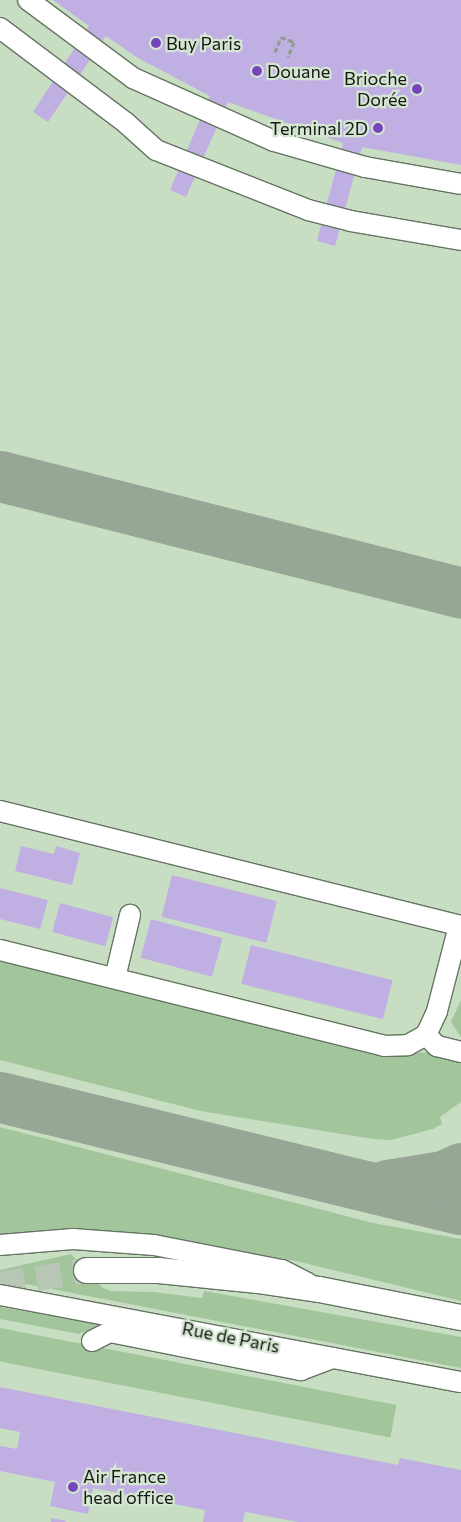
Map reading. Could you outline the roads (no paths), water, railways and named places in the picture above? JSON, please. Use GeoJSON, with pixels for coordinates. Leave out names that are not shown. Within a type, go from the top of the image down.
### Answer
{"type":"FeatureCollection","features":[{"type":"Feature","properties":{"kind":"main road"},"geometry":{"type":"LineString","coordinates":[[86,1270],[158,1270],[319,1288],[461,1317]]}},
{"type":"Feature","properties":{"kind":"street"},"geometry":{"type":"LineString","coordinates":[[28,0],[133,78],[274,141],[365,167],[461,184]]}},
{"type":"Feature","properties":{"kind":"street"},"geometry":{"type":"LineString","coordinates":[[0,28],[119,117],[156,150],[308,210],[351,221],[461,240]]}},
{"type":"Feature","properties":{"kind":"street"},"geometry":{"type":"LineString","coordinates":[[0,810],[460,926],[437,1011],[426,1035],[408,1045],[384,1046],[0,950]]}},
{"type":"Feature","properties":{"kind":"street"},"geometry":{"type":"LineString","coordinates":[[115,978],[130,916]]}},
{"type":"Feature","properties":{"kind":"street"},"geometry":{"type":"LineString","coordinates":[[426,1035],[438,1046],[461,1052]]}},
{"type":"Feature","properties":{"kind":"street"},"geometry":{"type":"LineString","coordinates":[[0,1246],[73,1239],[154,1245],[282,1270],[319,1288]]}},
{"type":"Feature","properties":{"kind":"street","name":"Rue de Paris"},"geometry":{"type":"LineString","coordinates":[[0,1295],[461,1382]]}},
{"type":"Feature","properties":{"kind":"street"},"geometry":{"type":"LineString","coordinates":[[92,1340],[110,1332],[300,1370],[335,1358]]}},
{"type":"Feature","properties":{"kind":"tunnel"},"geometry":{"type":"LineString","coordinates":[[0,1284],[86,1270]]}},
{"type":"Feature","properties":{"kind":"place","name":"Buy Paris"},"geometry":{"type":"Point","coordinates":[156,43]}},
{"type":"Feature","properties":{"kind":"place","name":"Douane"},"geometry":{"type":"Point","coordinates":[257,71]}},
{"type":"Feature","properties":{"kind":"place","name":"Brioche Dorée"},"geometry":{"type":"Point","coordinates":[417,89]}},
{"type":"Feature","properties":{"kind":"place","name":"Terminal 2D"},"geometry":{"type":"Point","coordinates":[378,128]}},
{"type":"Feature","properties":{"kind":"place","name":"Air France head office"},"geometry":{"type":"Point","coordinates":[73,1487]}}]}
